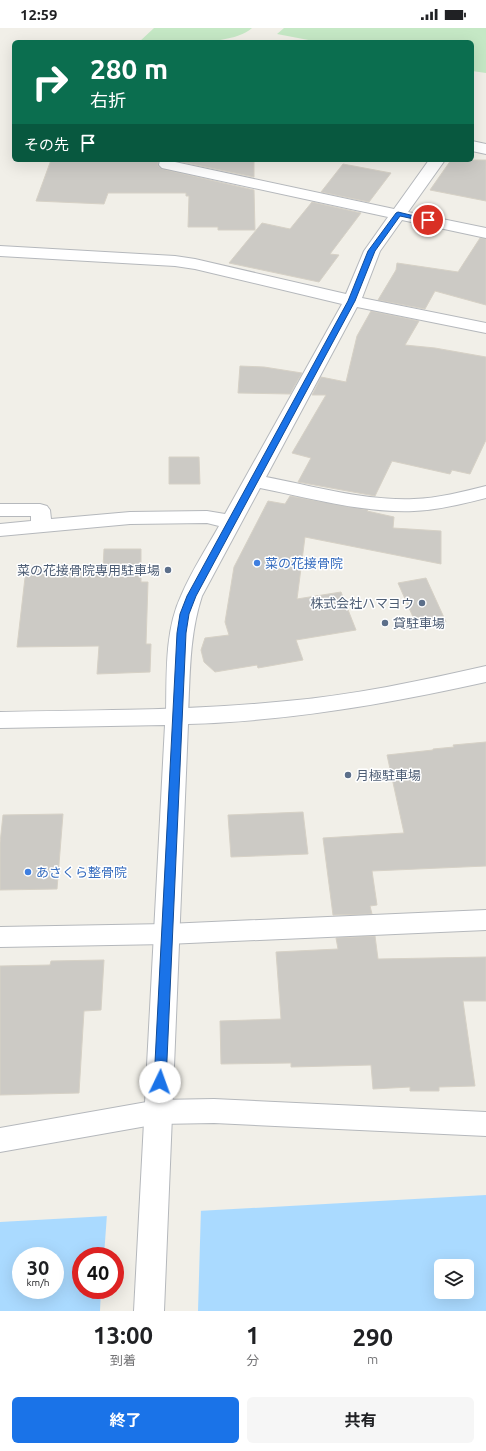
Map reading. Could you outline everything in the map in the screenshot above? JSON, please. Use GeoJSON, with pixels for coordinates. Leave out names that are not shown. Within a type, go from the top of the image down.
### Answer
{"type":"FeatureCollection","features":[{"type":"Feature","properties":{"kind":"street"},"geometry":{"type":"LineString","coordinates":[[474,146],[486,149]]}},
{"type":"Feature","properties":{"kind":"street"},"geometry":{"type":"LineString","coordinates":[[168,162],[167,165],[486,233]]}},
{"type":"Feature","properties":{"kind":"street"},"geometry":{"type":"LineString","coordinates":[[149,1311],[181,633],[184,614],[191,596],[352,301],[372,251],[437,162]]}},
{"type":"Feature","properties":{"kind":"street"},"geometry":{"type":"LineString","coordinates":[[0,251],[175,261],[352,301],[486,328]]}},
{"type":"Feature","properties":{"kind":"street"},"geometry":{"type":"LineString","coordinates":[[254,481],[374,503],[435,503],[464,498],[486,492]]}},
{"type":"Feature","properties":{"kind":"street"},"geometry":{"type":"LineString","coordinates":[[0,510],[40,510],[42,526]]}},
{"type":"Feature","properties":{"kind":"street"},"geometry":{"type":"LineString","coordinates":[[0,530],[130,518],[207,517],[231,522]]}},
{"type":"Feature","properties":{"kind":"street"},"geometry":{"type":"LineString","coordinates":[[0,720],[177,717],[260,712],[341,703],[419,689],[486,674]]}},
{"type":"Feature","properties":{"kind":"street"},"geometry":{"type":"LineString","coordinates":[[0,937],[167,934],[486,920]]}},
{"type":"Feature","properties":{"kind":"street"},"geometry":{"type":"LineString","coordinates":[[0,1140],[158,1112],[214,1111],[486,1124]]}},
{"type":"Feature","properties":{"kind":"green space"},"geometry":{"type":"Polygon","coordinates":[[[154,28],[252,28],[242,34],[219,40],[141,40],[154,28]]]}},
{"type":"Feature","properties":{"kind":"green space"},"geometry":{"type":"Polygon","coordinates":[[[284,28],[486,28],[486,73],[474,71],[474,40],[308,40],[277,34],[284,28]]]}},
{"type":"Feature","properties":{"kind":"water"},"geometry":{"type":"Polygon","coordinates":[[[486,1195],[486,1311],[0,1311],[0,1222],[486,1195]]]}},
{"type":"Feature","properties":{"kind":"pier"},"geometry":{"type":"Polygon","coordinates":[[[201,1208],[198,1311],[100,1311],[101,1299],[124,1299],[124,1247],[105,1247],[107,1214],[201,1208]]]}},
{"type":"Feature","properties":{"kind":"building"},"geometry":{"type":"Polygon","coordinates":[[[474,160],[486,160],[486,201],[430,190],[450,162],[474,162],[474,160]]]}},
{"type":"Feature","properties":{"kind":"building"},"geometry":{"type":"Polygon","coordinates":[[[50,162],[158,162],[158,166],[162,169],[254,190],[255,230],[218,230],[218,227],[188,227],[189,196],[186,196],[186,193],[108,193],[104,204],[36,201],[50,162]]]}},
{"type":"Feature","properties":{"kind":"building"},"geometry":{"type":"Polygon","coordinates":[[[182,162],[254,162],[254,177],[182,162]]]}},
{"type":"Feature","properties":{"kind":"building"},"geometry":{"type":"Polygon","coordinates":[[[343,164],[391,173],[369,202],[321,192],[343,164]]]}},
{"type":"Feature","properties":{"kind":"building"},"geometry":{"type":"Polygon","coordinates":[[[312,202],[361,213],[330,254],[339,255],[319,282],[229,263],[262,223],[290,229],[312,202]]]}},
{"type":"Feature","properties":{"kind":"building"},"geometry":{"type":"Polygon","coordinates":[[[480,238],[486,239],[486,305],[435,291],[425,309],[378,300],[396,270],[397,263],[458,272],[480,238]]]}},
{"type":"Feature","properties":{"kind":"building"},"geometry":{"type":"Polygon","coordinates":[[[371,311],[419,321],[405,345],[435,348],[486,357],[486,440],[470,474],[452,470],[450,474],[392,461],[375,496],[298,482],[311,458],[292,453],[326,395],[312,395],[321,377],[346,382],[357,336],[371,311]]]}},
{"type":"Feature","properties":{"kind":"building"},"geometry":{"type":"Polygon","coordinates":[[[240,366],[264,367],[302,373],[290,394],[238,393],[240,366]]]}},
{"type":"Feature","properties":{"kind":"building"},"geometry":{"type":"Polygon","coordinates":[[[169,457],[199,457],[200,484],[169,484],[169,457]]]}},
{"type":"Feature","properties":{"kind":"building"},"geometry":{"type":"Polygon","coordinates":[[[290,496],[368,510],[367,511],[394,517],[393,528],[441,531],[441,564],[305,537],[297,599],[341,592],[356,630],[296,640],[303,660],[258,668],[257,665],[215,672],[204,662],[201,650],[205,638],[229,635],[225,622],[234,567],[268,501],[285,504],[290,496]]]}},
{"type":"Feature","properties":{"kind":"building"},"geometry":{"type":"Polygon","coordinates":[[[104,549],[141,549],[141,582],[148,582],[146,644],[151,644],[150,672],[97,674],[99,646],[17,647],[26,569],[103,568],[104,549]]]}},
{"type":"Feature","properties":{"kind":"building"},"geometry":{"type":"Polygon","coordinates":[[[426,578],[446,622],[417,626],[398,583],[426,578]]]}},
{"type":"Feature","properties":{"kind":"building"},"geometry":{"type":"Polygon","coordinates":[[[486,742],[486,866],[372,871],[377,905],[370,906],[372,914],[333,915],[323,838],[404,833],[387,755],[454,747],[453,745],[486,742]]]}},
{"type":"Feature","properties":{"kind":"building"},"geometry":{"type":"Polygon","coordinates":[[[303,812],[308,854],[231,857],[228,815],[303,812]]]}},
{"type":"Feature","properties":{"kind":"building"},"geometry":{"type":"Polygon","coordinates":[[[63,814],[57,889],[0,890],[0,843],[3,815],[63,814]]]}},
{"type":"Feature","properties":{"kind":"building"},"geometry":{"type":"Polygon","coordinates":[[[375,936],[378,959],[486,957],[486,1001],[463,1001],[475,1086],[439,1087],[439,1091],[410,1091],[410,1087],[373,1089],[371,1065],[291,1067],[291,1063],[221,1064],[220,1021],[281,1019],[276,952],[338,949],[336,938],[375,936]]]}},
{"type":"Feature","properties":{"kind":"building"},"geometry":{"type":"Polygon","coordinates":[[[104,960],[101,1010],[84,1011],[79,1093],[0,1095],[0,966],[50,965],[51,961],[104,960]]]}},
{"type":"Feature","properties":{"kind":"place","name":"菜の花接骨院"},"geometry":{"type":"Point","coordinates":[257,563]}},
{"type":"Feature","properties":{"kind":"place","name":"菜の花接骨院専用駐車場"},"geometry":{"type":"Point","coordinates":[168,570]}},
{"type":"Feature","properties":{"kind":"place","name":"株式会社ハマヨウ"},"geometry":{"type":"Point","coordinates":[422,603]}},
{"type":"Feature","properties":{"kind":"place","name":"貸駐車場"},"geometry":{"type":"Point","coordinates":[385,623]}},
{"type":"Feature","properties":{"kind":"place","name":"月極駐車場"},"geometry":{"type":"Point","coordinates":[348,775]}},
{"type":"Feature","properties":{"kind":"place","name":"あさくら整骨院"},"geometry":{"type":"Point","coordinates":[28,872]}},
{"type":"Feature","properties":{"kind":"route"},"geometry":{"type":"LineString","coordinates":[[160,1082],[181,633],[184,614],[191,596],[352,301],[372,251],[398,214],[428,220]]}}]}
